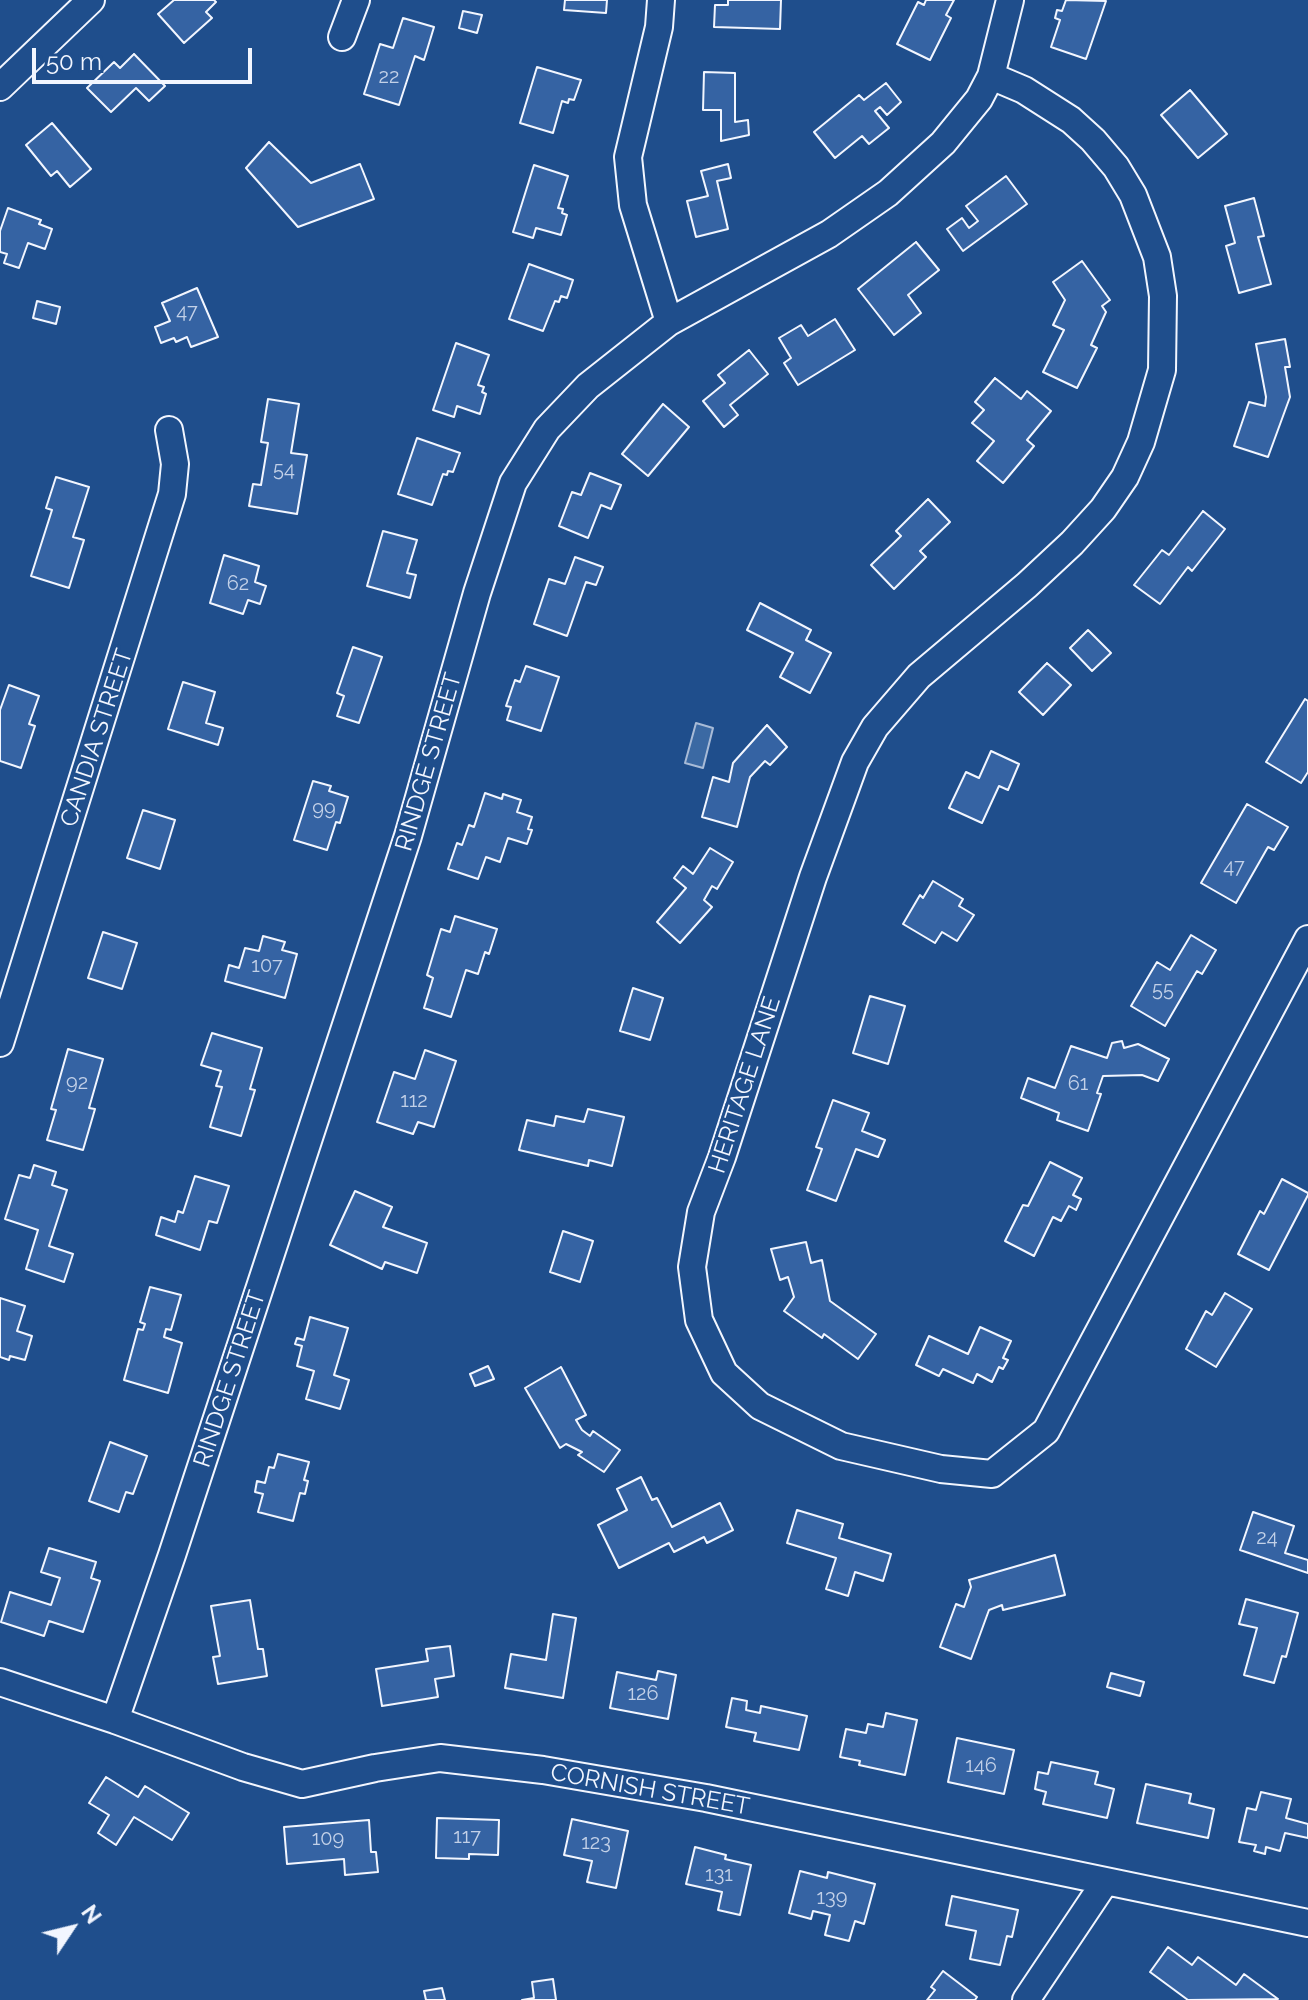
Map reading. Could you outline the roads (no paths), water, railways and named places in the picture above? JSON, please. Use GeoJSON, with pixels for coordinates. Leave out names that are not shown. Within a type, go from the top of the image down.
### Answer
{"type":"FeatureCollection","features":[{"type":"Feature","properties":{"kind":"street"},"geometry":{"type":"LineString","coordinates":[[0,87],[91,0]]}},
{"type":"Feature","properties":{"kind":"street"},"geometry":{"type":"LineString","coordinates":[[342,37],[356,0]]}},
{"type":"Feature","properties":{"kind":"street"},"geometry":{"type":"LineString","coordinates":[[661,0],[659,27],[628,157],[633,205],[669,322]]}},
{"type":"Feature","properties":{"kind":"street","name":"RINDGE STREET"},"geometry":{"type":"LineString","coordinates":[[115,1720],[408,836],[477,593],[513,483],[547,429],[588,386],[669,322],[829,234],[888,193],[943,143],[979,99],[991,76],[1010,0]]}},
{"type":"Feature","properties":{"kind":"street","name":"HERITAGE LANE"},"geometry":{"type":"LineString","coordinates":[[991,76],[1024,90],[1071,120],[1116,167],[1133,195],[1157,257],[1163,296],[1162,370],[1141,442],[1125,477],[1103,509],[1027,585],[919,676],[875,727],[855,762],[813,877],[722,1157],[701,1212],[692,1267],[699,1320],[724,1373],[760,1406],[841,1446],[941,1469],[992,1474],[1046,1431],[1308,939]]}},
{"type":"Feature","properties":{"kind":"street","name":"CANDIA STREET"},"geometry":{"type":"LineString","coordinates":[[0,1043],[172,494],[175,464],[169,430]]}},
{"type":"Feature","properties":{"kind":"street","name":"CORNISH STREET"},"geometry":{"type":"LineString","coordinates":[[0,1682],[243,1767],[302,1784],[440,1758],[543,1770],[706,1798],[1308,1923]]}},
{"type":"Feature","properties":{"kind":"street"},"geometry":{"type":"LineString","coordinates":[[1026,2000],[1105,1882]]}},
{"type":"Feature","properties":{"kind":"water"},"geometry":{"type":"Polygon","coordinates":[[[696,723],[713,728],[703,768],[685,763],[696,723]]]}}]}
